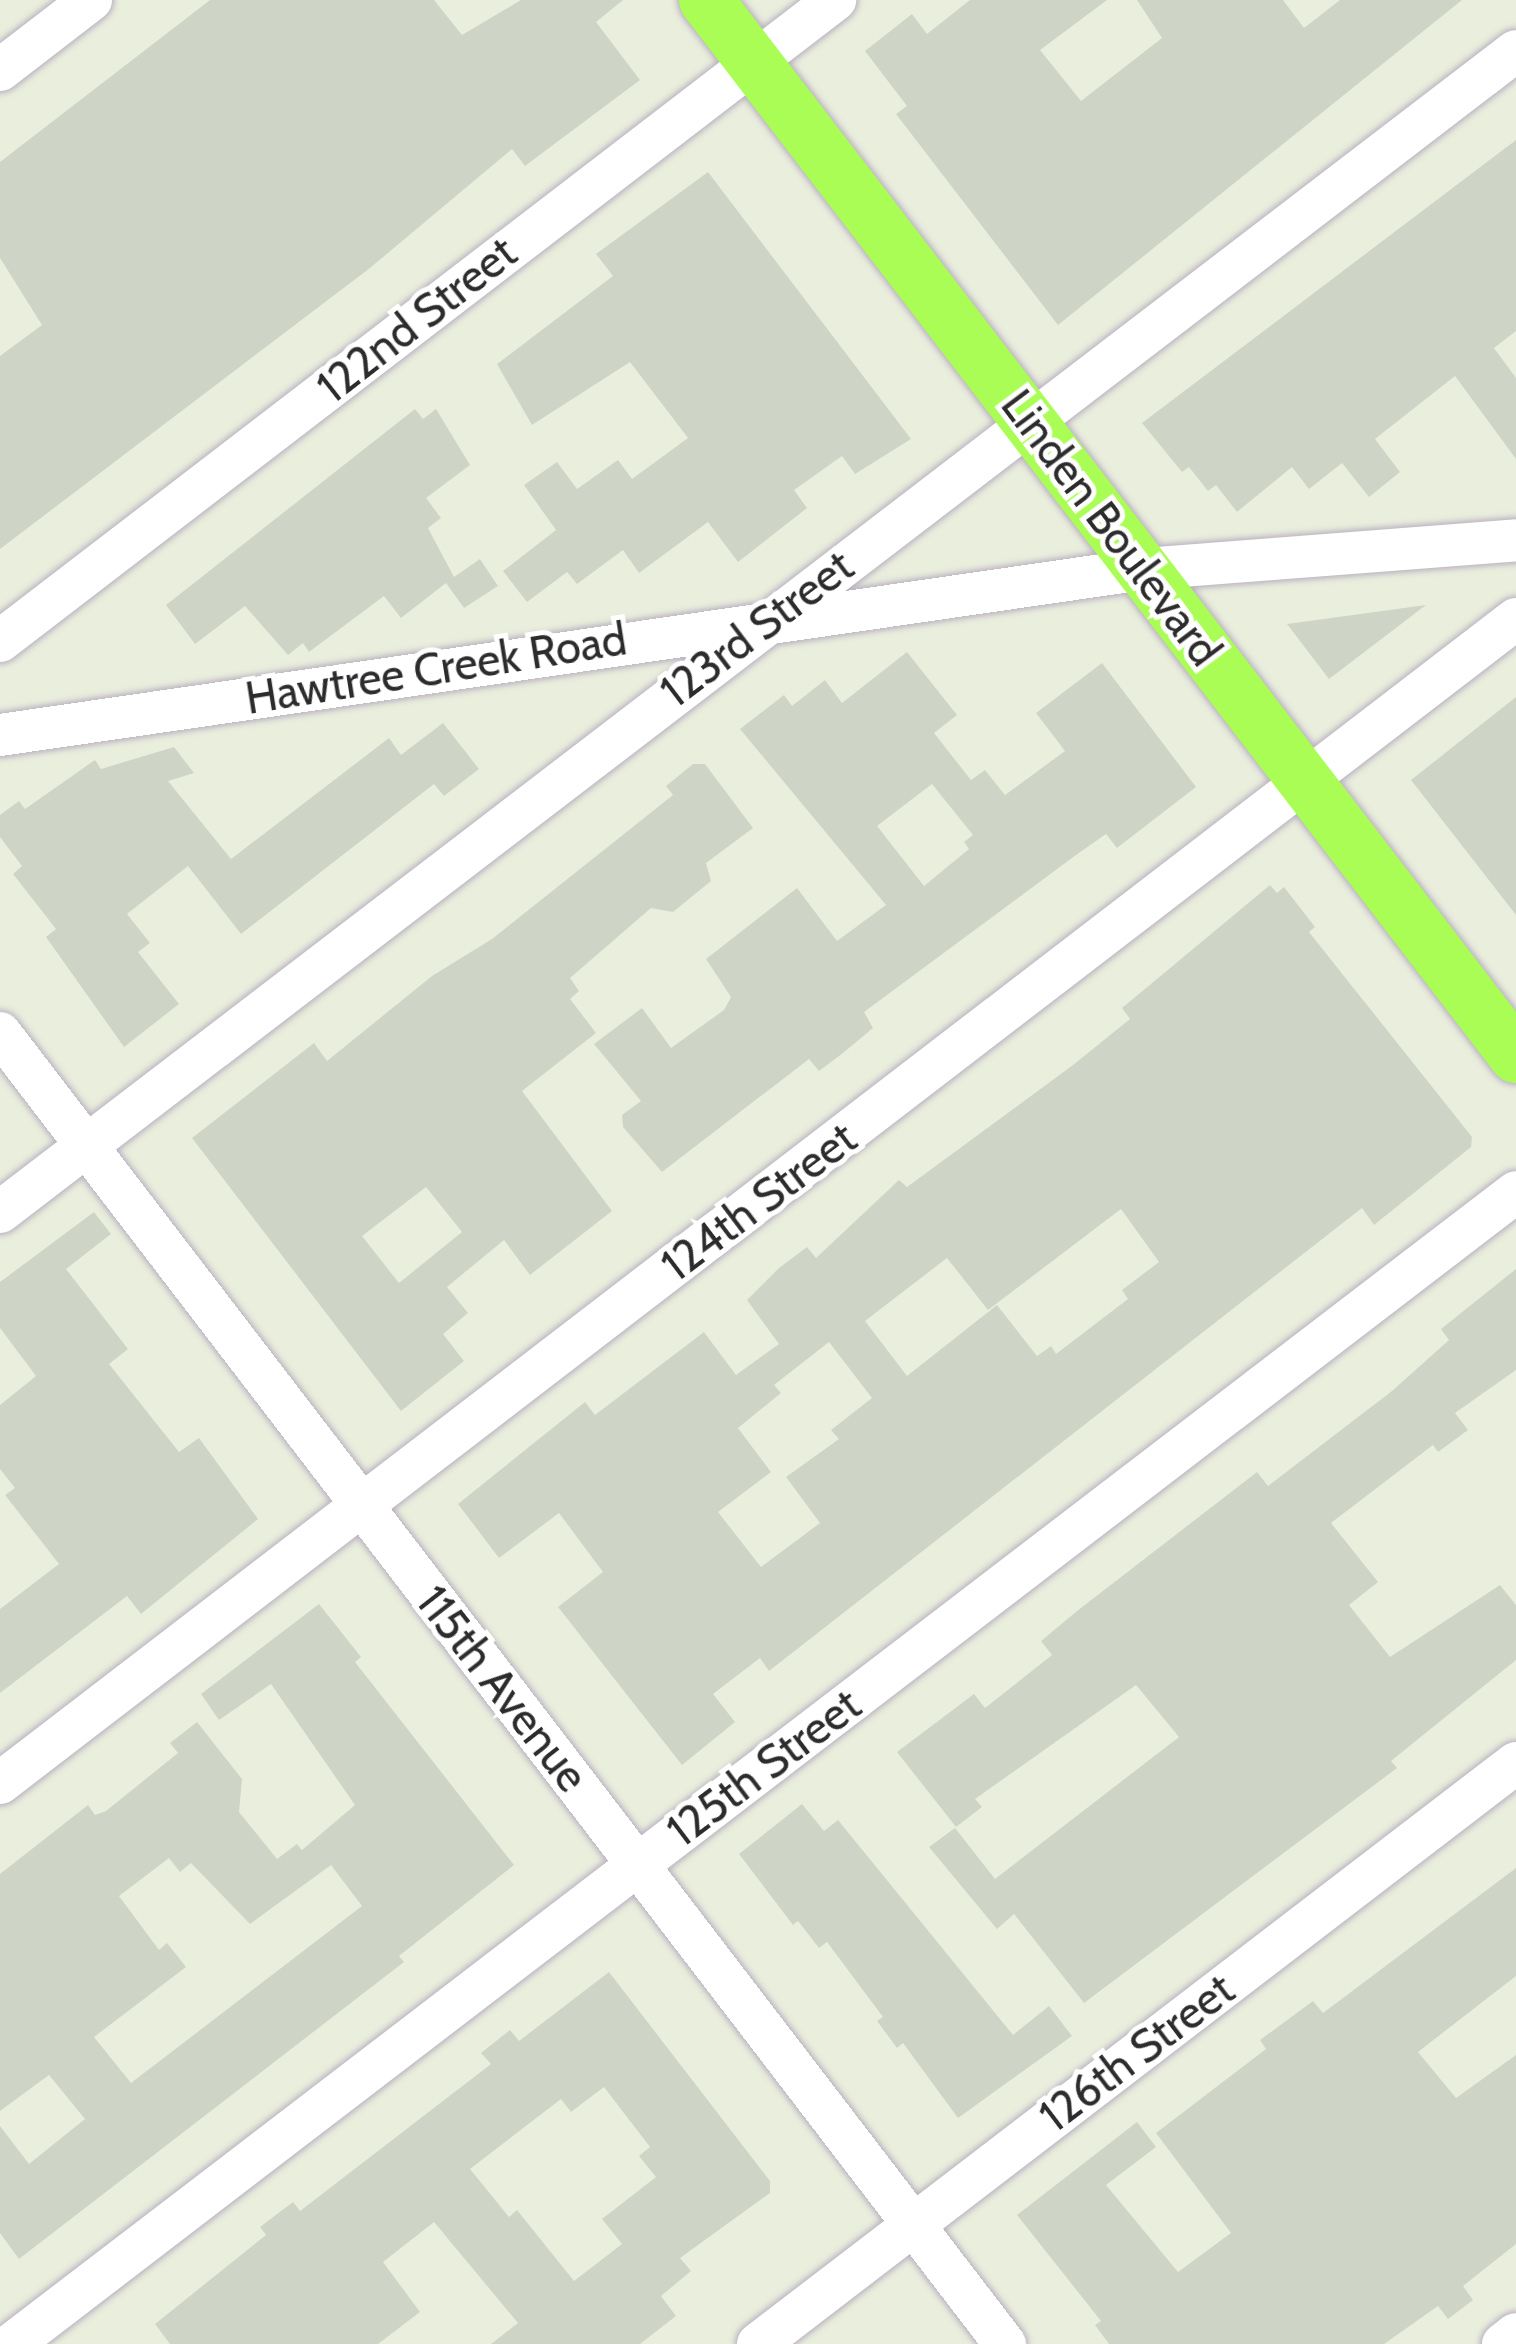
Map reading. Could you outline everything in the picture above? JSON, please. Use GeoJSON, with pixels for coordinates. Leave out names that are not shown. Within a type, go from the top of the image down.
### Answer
{"type":"FeatureCollection","features":[{"type":"Feature","properties":{"kind":"main road","name":"Linden Boulevard"},"geometry":{"type":"LineString","coordinates":[[706,0],[1516,1056]]}},
{"type":"Feature","properties":{"kind":"street"},"geometry":{"type":"LineString","coordinates":[[0,70],[91,0]]}},
{"type":"Feature","properties":{"kind":"street","name":"122nd Street"},"geometry":{"type":"LineString","coordinates":[[0,641],[835,0]]}},
{"type":"Feature","properties":{"kind":"street","name":"123rd Street"},"geometry":{"type":"LineString","coordinates":[[0,1212],[769,618],[1032,424],[1516,51]]}},
{"type":"Feature","properties":{"kind":"street","name":"Hawtree Creek Road"},"geometry":{"type":"LineString","coordinates":[[0,735],[769,618],[1142,569],[1516,540]]}},
{"type":"Feature","properties":{"kind":"street","name":"124th Street"},"geometry":{"type":"LineString","coordinates":[[0,1783],[1516,619]]}},
{"type":"Feature","properties":{"kind":"street","name":"115th Avenue"},"geometry":{"type":"LineString","coordinates":[[0,1033],[1005,2344]]}},
{"type":"Feature","properties":{"kind":"street","name":"125th Street"},"geometry":{"type":"LineString","coordinates":[[12,2344],[1516,1192]]}},
{"type":"Feature","properties":{"kind":"street","name":"126th Street"},"geometry":{"type":"LineString","coordinates":[[758,2344],[1516,1763]]}},
{"type":"Feature","properties":{"kind":"street"},"geometry":{"type":"LineString","coordinates":[[1503,2344],[1516,2334]]}},
{"type":"Feature","properties":{"kind":"building"},"geometry":{"type":"Polygon","coordinates":[[[210,0],[434,0],[462,35],[521,0],[623,0],[596,22],[640,80],[525,166],[512,149],[370,268],[0,549],[0,356],[42,325],[0,258],[0,162],[210,0]]]}},
{"type":"Feature","properties":{"kind":"building"},"geometry":{"type":"Polygon","coordinates":[[[970,0],[1107,0],[1040,50],[1081,101],[1162,38],[1137,0],[1283,0],[1304,28],[1340,0],[1462,0],[1058,325],[896,114],[907,106],[865,51],[912,14],[927,34],[970,0]]]}},
{"type":"Feature","properties":{"kind":"building"},"geometry":{"type":"Polygon","coordinates":[[[1516,140],[1516,331],[1494,348],[1516,378],[1516,459],[1455,376],[1375,439],[1400,472],[1369,497],[1342,463],[1309,489],[1292,467],[1237,512],[1216,485],[1208,491],[1189,467],[1182,472],[1142,423],[1516,140]]]}},
{"type":"Feature","properties":{"kind":"building"},"geometry":{"type":"Polygon","coordinates":[[[708,172],[911,439],[855,474],[842,456],[794,490],[807,508],[738,562],[708,522],[639,573],[623,550],[577,584],[567,572],[527,602],[503,571],[556,530],[524,485],[557,462],[577,489],[618,460],[632,479],[688,438],[630,362],[532,425],[497,364],[613,276],[596,254],[708,172]]]}},
{"type":"Feature","properties":{"kind":"building"},"geometry":{"type":"Polygon","coordinates":[[[415,409],[423,419],[436,409],[470,465],[426,498],[441,518],[428,528],[454,577],[480,559],[498,586],[464,608],[446,583],[401,618],[384,596],[309,652],[303,643],[288,655],[245,606],[195,644],[166,605],[415,409]]]}},
{"type":"Feature","properties":{"kind":"building"},"geometry":{"type":"Polygon","coordinates":[[[1426,605],[1329,679],[1287,624],[1426,605]]]}},
{"type":"Feature","properties":{"kind":"building"},"geometry":{"type":"Polygon","coordinates":[[[907,652],[957,715],[934,733],[971,780],[985,770],[1005,795],[1065,751],[1036,713],[1102,663],[1196,787],[1117,848],[1106,834],[1076,855],[864,1012],[873,1028],[843,1053],[819,1071],[809,1059],[662,1172],[623,1127],[622,1115],[641,1101],[594,1044],[642,1008],[671,1048],[724,1010],[731,997],[706,959],[797,888],[837,941],[886,905],[740,729],[784,695],[792,706],[825,680],[842,703],[907,652]],[[932,784],[877,826],[924,886],[969,849],[964,842],[973,835],[932,784]]]}},
{"type":"Feature","properties":{"kind":"building"},"geometry":{"type":"Polygon","coordinates":[[[1516,697],[1516,915],[1411,780],[1516,697]]]}},
{"type":"Feature","properties":{"kind":"building"},"geometry":{"type":"Polygon","coordinates":[[[443,723],[479,769],[444,796],[434,784],[241,934],[188,866],[127,914],[150,943],[138,952],[179,1004],[124,1047],[46,937],[56,929],[13,874],[22,866],[0,837],[0,815],[19,801],[25,809],[95,760],[101,769],[174,747],[194,773],[168,781],[231,859],[389,738],[401,755],[443,723]]]}},
{"type":"Feature","properties":{"kind":"building"},"geometry":{"type":"Polygon","coordinates":[[[693,764],[705,764],[753,828],[706,863],[711,881],[673,912],[651,908],[570,978],[579,991],[570,999],[596,1033],[522,1091],[612,1211],[530,1275],[504,1240],[447,1287],[468,1313],[443,1334],[464,1361],[401,1411],[192,1138],[314,1043],[327,1061],[432,976],[492,939],[673,795],[666,786],[693,764]],[[426,1187],[362,1236],[399,1283],[462,1232],[426,1187]]]}},
{"type":"Feature","properties":{"kind":"building"},"geometry":{"type":"Polygon","coordinates":[[[1270,885],[1277,893],[1284,887],[1315,927],[1309,932],[1472,1137],[1471,1147],[1374,1225],[1362,1208],[769,1671],[760,1658],[713,1694],[735,1722],[682,1765],[558,1607],[603,1572],[559,1513],[499,1558],[458,1504],[585,1402],[595,1415],[704,1332],[736,1375],[779,1344],[747,1300],[779,1268],[807,1247],[816,1258],[899,1180],[907,1187],[1073,1065],[1130,1019],[1122,1008],[1270,885]],[[1121,1209],[988,1310],[947,1258],[865,1321],[907,1376],[997,1305],[1037,1356],[1051,1346],[1056,1354],[1128,1299],[1122,1290],[1159,1262],[1121,1209]],[[829,1342],[774,1385],[781,1393],[738,1428],[771,1472],[718,1512],[761,1567],[820,1523],[786,1477],[839,1439],[831,1430],[872,1398],[829,1342]]]}},
{"type":"Feature","properties":{"kind":"building"},"geometry":{"type":"Polygon","coordinates":[[[94,1212],[111,1234],[66,1269],[128,1349],[109,1364],[179,1452],[199,1438],[258,1519],[141,1614],[127,1596],[0,1693],[0,1609],[59,1564],[5,1495],[15,1488],[0,1469],[0,1405],[36,1376],[0,1328],[0,1282],[94,1212]]]}},
{"type":"Feature","properties":{"kind":"building"},"geometry":{"type":"Polygon","coordinates":[[[1516,1269],[1516,1370],[1455,1413],[1468,1430],[1438,1452],[1433,1445],[1331,1523],[1378,1582],[1349,1605],[1390,1657],[1500,1585],[1516,1605],[1516,1660],[1391,1761],[1397,1768],[1084,2003],[1014,1914],[997,1929],[929,1847],[955,1828],[995,1879],[1179,1737],[1136,1685],[975,1799],[982,1807],[956,1827],[897,1752],[974,1694],[985,1708],[1052,1655],[1041,1641],[1077,1611],[1257,1472],[1268,1486],[1392,1391],[1449,1340],[1441,1329],[1516,1269]]]}},
{"type":"Feature","properties":{"kind":"building"},"geometry":{"type":"Polygon","coordinates":[[[319,1604],[361,1657],[355,1662],[514,1865],[399,1956],[404,1962],[19,2259],[0,2233],[0,2126],[29,2164],[85,2119],[49,2075],[0,2111],[0,1874],[88,1805],[95,1815],[106,1811],[178,1753],[170,1743],[197,1722],[242,1779],[239,1812],[277,1859],[297,1844],[302,1850],[355,1805],[271,1684],[219,1720],[201,1694],[319,1604]],[[169,1858],[119,1896],[159,1950],[167,1943],[186,1967],[94,2037],[131,2083],[362,1906],[331,1865],[250,1924],[191,1863],[180,1872],[169,1858]]]}},
{"type":"Feature","properties":{"kind":"building"},"geometry":{"type":"Polygon","coordinates":[[[802,1804],[824,1831],[838,1820],[1013,2035],[1049,2006],[1072,2036],[958,2118],[903,2043],[897,2048],[877,2021],[883,2017],[827,1942],[819,1948],[798,1921],[793,1925],[739,1854],[802,1804]]]}},
{"type":"Feature","properties":{"kind":"building"},"geometry":{"type":"Polygon","coordinates":[[[1516,1868],[1516,1976],[1418,2052],[1456,2098],[1516,2055],[1516,2244],[1463,2286],[1473,2300],[1448,2319],[1438,2306],[1384,2344],[1109,2344],[1095,2325],[1101,2321],[1017,2215],[1137,2122],[1156,2147],[1106,2185],[1178,2272],[1231,2233],[1156,2133],[1266,2049],[1260,2040],[1313,2001],[1323,2013],[1516,1868]]]}},
{"type":"Feature","properties":{"kind":"building"},"geometry":{"type":"Polygon","coordinates":[[[609,1972],[770,2181],[770,2193],[680,2258],[691,2271],[661,2296],[676,2316],[640,2344],[491,2344],[518,2323],[434,2222],[383,2262],[420,2312],[378,2344],[170,2344],[155,2324],[266,2235],[260,2227],[293,2202],[300,2211],[491,2064],[481,2053],[510,2030],[519,2041],[609,1972]],[[604,2087],[571,2112],[561,2099],[470,2169],[509,2217],[517,2210],[574,2281],[622,2244],[602,2219],[656,2177],[639,2156],[650,2147],[604,2087]]]}}]}
